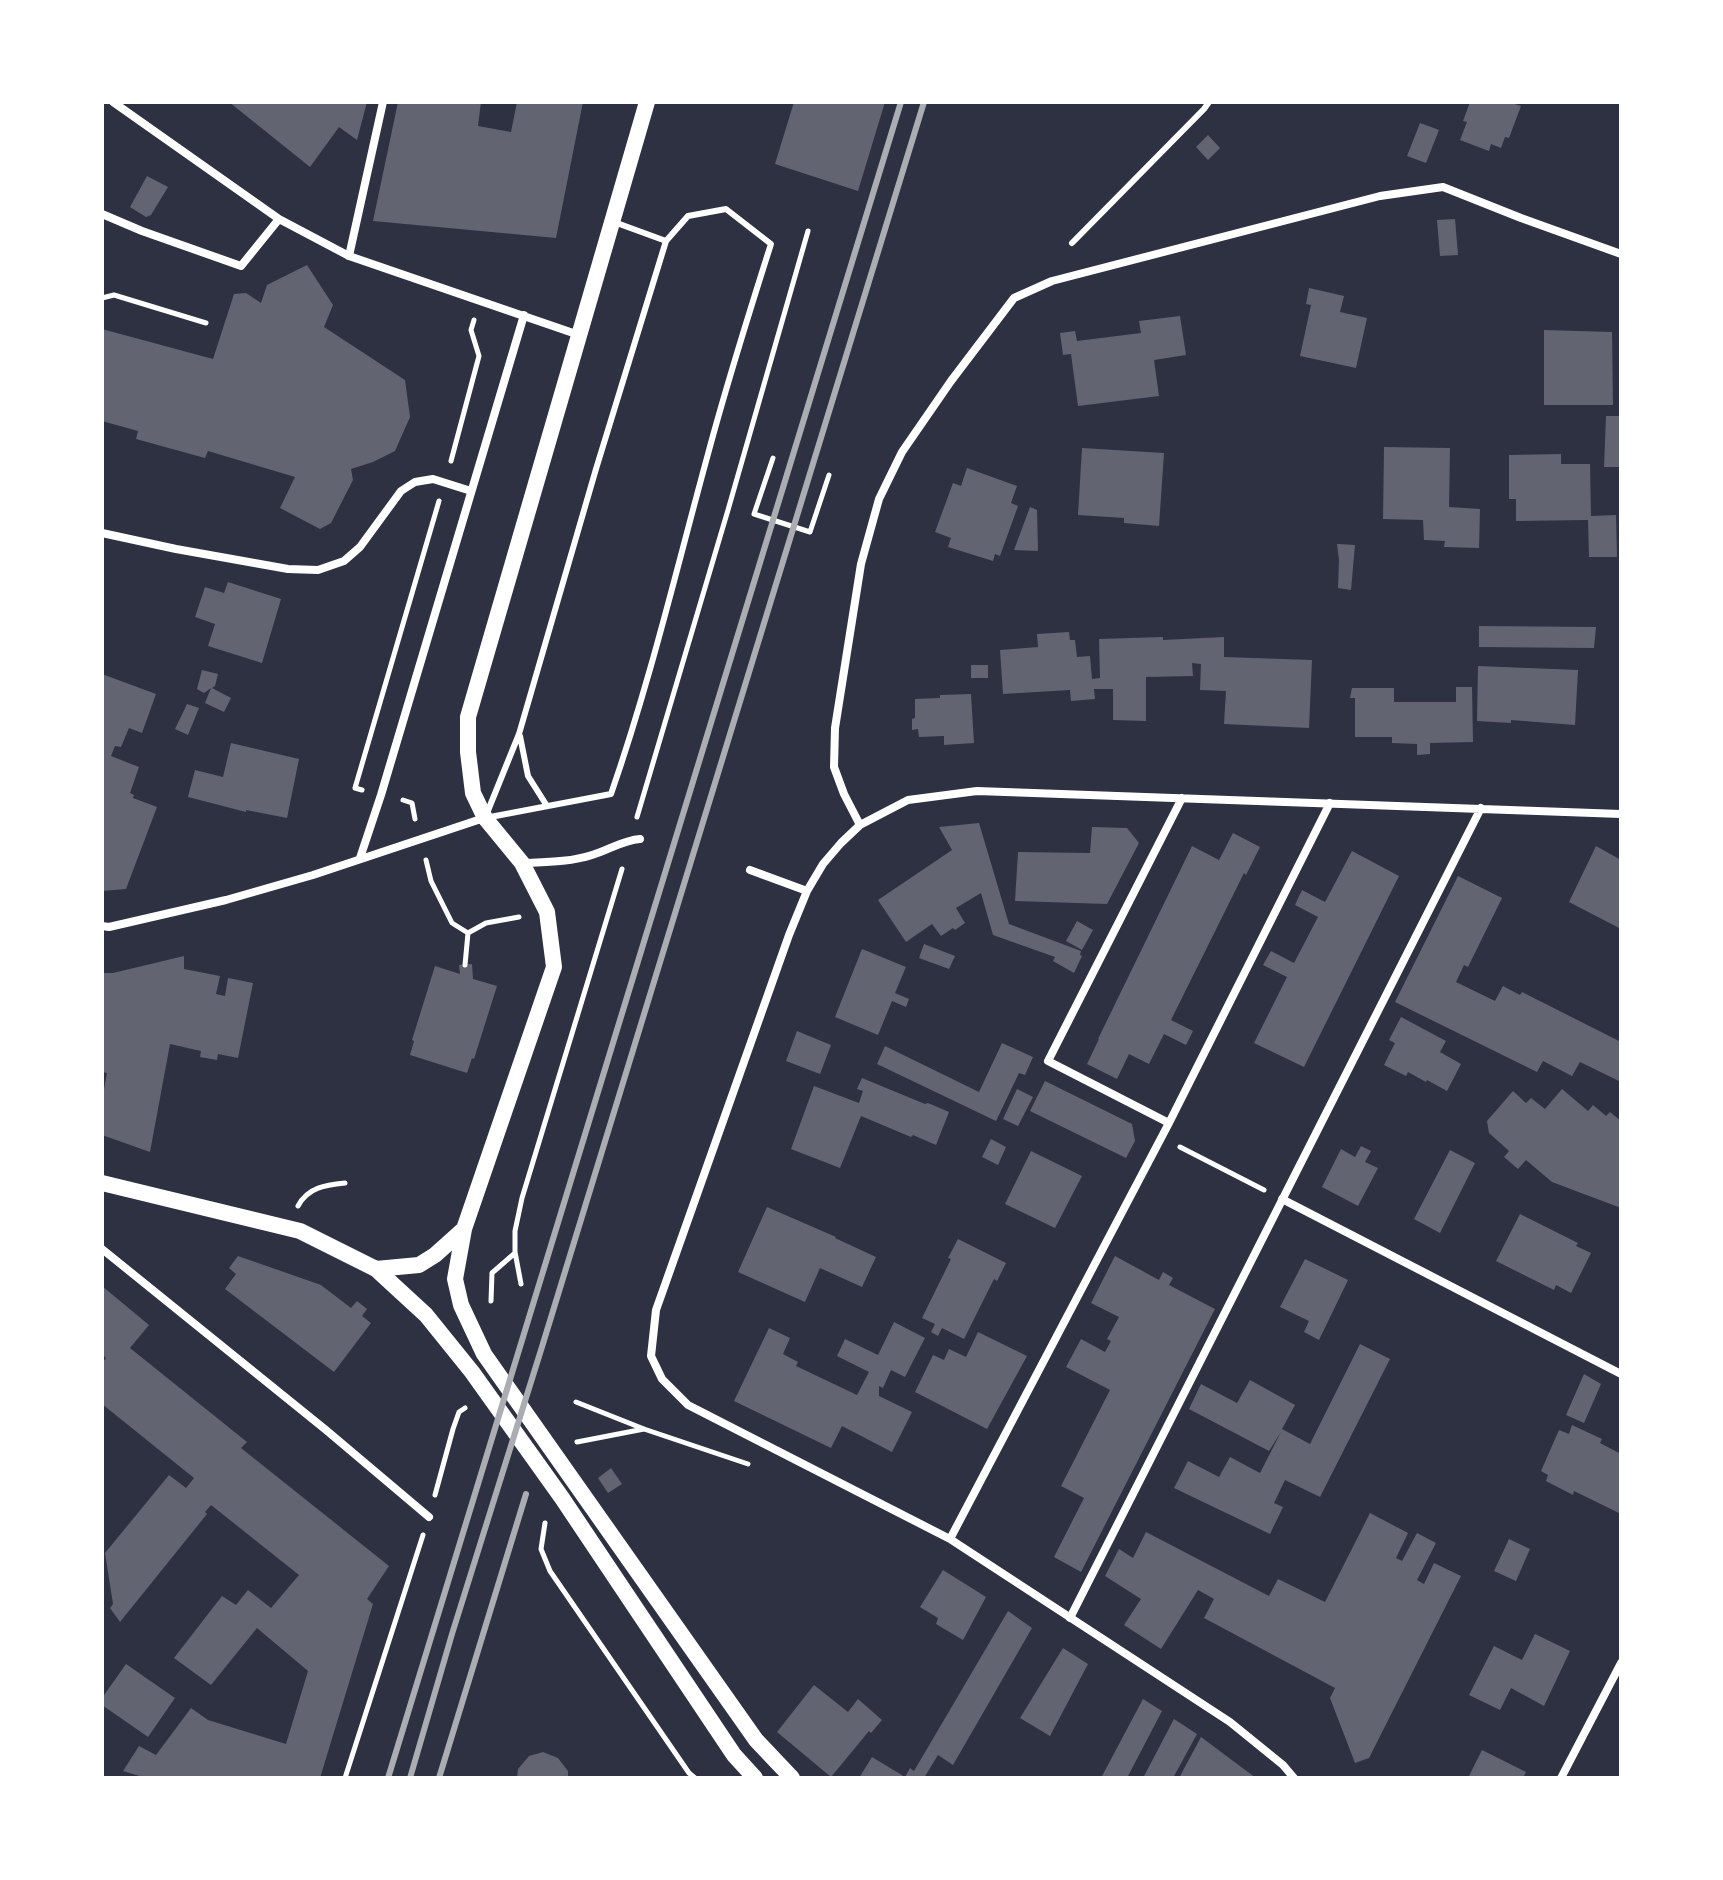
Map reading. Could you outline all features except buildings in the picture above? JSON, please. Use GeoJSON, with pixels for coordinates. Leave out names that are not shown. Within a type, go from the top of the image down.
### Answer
{"type":"FeatureCollection","features":[{"type":"Feature","properties":{"kind":"main road"},"geometry":{"type":"LineString","coordinates":[[647,102],[468,717],[473,793],[485,818],[522,863],[547,912],[554,967],[464,1229],[455,1279],[461,1305],[484,1354],[756,1740],[792,1778]]}},
{"type":"Feature","properties":{"kind":"main road"},"geometry":{"type":"LineString","coordinates":[[102,1183],[300,1231],[376,1269],[426,1315],[472,1372],[562,1498],[734,1755],[755,1778]]}},
{"type":"Feature","properties":{"kind":"main road"},"geometry":{"type":"LineString","coordinates":[[376,1269],[419,1265],[464,1229]]}},
{"type":"Feature","properties":{"kind":"street"},"geometry":{"type":"LineString","coordinates":[[113,102],[279,219],[349,256],[579,335]]}},
{"type":"Feature","properties":{"kind":"street"},"geometry":{"type":"LineString","coordinates":[[349,256],[383,102]]}},
{"type":"Feature","properties":{"kind":"street"},"geometry":{"type":"LineString","coordinates":[[860,825],[834,767],[835,728],[853,608],[871,524],[879,499],[902,452],[1014,298],[1052,281],[1380,196],[1443,187],[1621,254]]}},
{"type":"Feature","properties":{"kind":"street"},"geometry":{"type":"LineString","coordinates":[[102,214],[241,266],[279,219]]}},
{"type":"Feature","properties":{"kind":"street"},"geometry":{"type":"LineString","coordinates":[[360,858],[524,315]]}},
{"type":"Feature","properties":{"kind":"street"},"geometry":{"type":"LineString","coordinates":[[102,533],[288,569],[318,570],[344,561],[360,547],[401,491],[415,482],[433,479],[471,491]]}},
{"type":"Feature","properties":{"kind":"street"},"geometry":{"type":"LineString","coordinates":[[1294,1778],[1283,1765],[1230,1722],[950,1539],[688,1405],[662,1379],[651,1356],[656,1310],[807,891],[832,853],[860,825],[908,800],[977,791],[1621,814]]}},
{"type":"Feature","properties":{"kind":"street"},"geometry":{"type":"LineString","coordinates":[[1169,1123],[1048,1061],[1182,798]]}},
{"type":"Feature","properties":{"kind":"street"},"geometry":{"type":"LineString","coordinates":[[950,1539],[1162,1137],[1330,803]]}},
{"type":"Feature","properties":{"kind":"street"},"geometry":{"type":"LineString","coordinates":[[1070,1618],[1481,808]]}},
{"type":"Feature","properties":{"kind":"street"},"geometry":{"type":"LineString","coordinates":[[102,926],[109,927],[226,900],[313,875],[485,818]]}},
{"type":"Feature","properties":{"kind":"street"},"geometry":{"type":"LineString","coordinates":[[522,863],[592,856],[635,839]]}},
{"type":"Feature","properties":{"kind":"street"},"geometry":{"type":"LineString","coordinates":[[750,870],[807,891]]}},
{"type":"Feature","properties":{"kind":"street"},"geometry":{"type":"LineString","coordinates":[[1282,1199],[1621,1374]]}},
{"type":"Feature","properties":{"kind":"street"},"geometry":{"type":"LineString","coordinates":[[102,1249],[429,1517]]}},
{"type":"Feature","properties":{"kind":"street"},"geometry":{"type":"LineString","coordinates":[[1561,1778],[1621,1663]]}},
{"type":"Feature","properties":{"kind":"lane"},"geometry":{"type":"LineString","coordinates":[[1072,243],[1209,102]]}},
{"type":"Feature","properties":{"kind":"lane"},"geometry":{"type":"LineString","coordinates":[[726,209],[771,244],[732,368],[673,585],[611,794],[485,818],[519,734],[666,241],[688,216],[726,209]]}},
{"type":"Feature","properties":{"kind":"lane"},"geometry":{"type":"LineString","coordinates":[[613,221],[666,241]]}},
{"type":"Feature","properties":{"kind":"lane"},"geometry":{"type":"LineString","coordinates":[[519,734],[528,776],[547,806]]}},
{"type":"Feature","properties":{"kind":"path"},"geometry":{"type":"LineString","coordinates":[[521,1284],[515,1231],[522,1198],[635,839],[808,231]]}},
{"type":"Feature","properties":{"kind":"path"},"geometry":{"type":"LineString","coordinates":[[102,298],[114,295],[206,323]]}},
{"type":"Feature","properties":{"kind":"path"},"geometry":{"type":"LineString","coordinates":[[445,484],[479,356],[471,330],[481,301]]}},
{"type":"Feature","properties":{"kind":"path"},"geometry":{"type":"LineString","coordinates":[[773,458],[754,514],[810,532],[829,475]]}},
{"type":"Feature","properties":{"kind":"path"},"geometry":{"type":"LineString","coordinates":[[465,965],[468,933]]}},
{"type":"Feature","properties":{"kind":"path"},"geometry":{"type":"LineString","coordinates":[[1162,1137],[1282,1199]]}},
{"type":"Feature","properties":{"kind":"path"},"geometry":{"type":"LineString","coordinates":[[287,1228],[308,1193],[323,1185],[345,1183]]}},
{"type":"Feature","properties":{"kind":"path"},"geometry":{"type":"LineString","coordinates":[[492,1273],[515,1252]]}},
{"type":"Feature","properties":{"kind":"path"},"geometry":{"type":"LineString","coordinates":[[576,1402],[756,1467]]}},
{"type":"Feature","properties":{"kind":"path"},"geometry":{"type":"LineString","coordinates":[[345,1778],[429,1517],[459,1412]]}},
{"type":"Feature","properties":{"kind":"path"},"geometry":{"type":"LineString","coordinates":[[571,1444],[644,1429]]}},
{"type":"Feature","properties":{"kind":"path"},"geometry":{"type":"LineString","coordinates":[[545,1522],[541,1549],[550,1571],[695,1778]]}},
{"type":"Feature","properties":{"kind":"railway"},"geometry":{"type":"LineString","coordinates":[[388,1778],[901,102]]}},
{"type":"Feature","properties":{"kind":"railway"},"geometry":{"type":"LineString","coordinates":[[410,1778],[924,102]]}},
{"type":"Feature","properties":{"kind":"railway"},"geometry":{"type":"LineString","coordinates":[[439,1778],[526,1494]]}}]}
